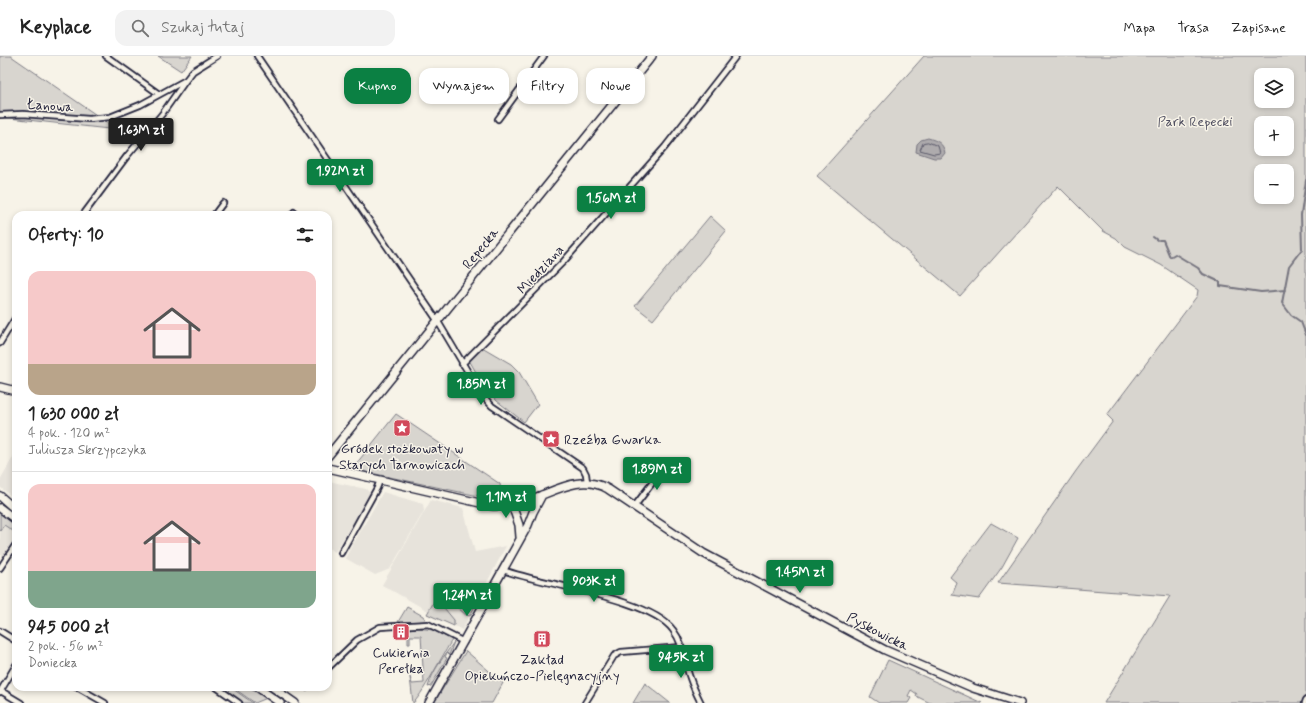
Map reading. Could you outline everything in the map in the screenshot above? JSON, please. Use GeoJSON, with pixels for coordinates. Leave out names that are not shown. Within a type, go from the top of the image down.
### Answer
{"type":"FeatureCollection","features":[{"type":"Feature","properties":{"kind":"street"},"geometry":{"type":"LineString","coordinates":[[106,56],[159,94]]}},
{"type":"Feature","properties":{"kind":"street"},"geometry":{"type":"LineString","coordinates":[[86,211],[127,156],[162,114],[193,71],[217,56]]}},
{"type":"Feature","properties":{"kind":"street"},"geometry":{"type":"LineString","coordinates":[[257,56],[437,320],[481,394],[492,406],[582,468],[586,474],[587,482],[573,484],[528,501],[512,505],[482,504],[332,469]]}},
{"type":"Feature","properties":{"kind":"street"},"geometry":{"type":"LineString","coordinates":[[498,119],[544,56]]}},
{"type":"Feature","properties":{"kind":"street","name":"Repecka"},"geometry":{"type":"LineString","coordinates":[[332,451],[652,56]]}},
{"type":"Feature","properties":{"kind":"street","name":"Miedziana"},"geometry":{"type":"LineString","coordinates":[[462,364],[542,284],[665,147],[736,56]]}},
{"type":"Feature","properties":{"kind":"street","name":"Łanowa"},"geometry":{"type":"LineString","coordinates":[[0,114],[101,118],[121,114],[186,80]]}},
{"type":"Feature","properties":{"kind":"street"},"geometry":{"type":"LineString","coordinates":[[217,211],[223,203]]}},
{"type":"Feature","properties":{"kind":"street"},"geometry":{"type":"LineString","coordinates":[[0,343],[12,324]]}},
{"type":"Feature","properties":{"kind":"street"},"geometry":{"type":"LineString","coordinates":[[0,387],[12,390]]}},
{"type":"Feature","properties":{"kind":"street"},"geometry":{"type":"LineString","coordinates":[[634,507],[659,474],[656,470],[659,463]]}},
{"type":"Feature","properties":{"kind":"street"},"geometry":{"type":"LineString","coordinates":[[342,553],[380,480]]}},
{"type":"Feature","properties":{"kind":"street","name":"Pyskowicka"},"geometry":{"type":"LineString","coordinates":[[587,482],[603,486],[703,553],[885,650],[963,684],[1020,703]]}},
{"type":"Feature","properties":{"kind":"street"},"geometry":{"type":"LineString","coordinates":[[429,703],[528,525],[542,495]]}},
{"type":"Feature","properties":{"kind":"street"},"geometry":{"type":"LineString","coordinates":[[0,496],[12,506]]}},
{"type":"Feature","properties":{"kind":"street"},"geometry":{"type":"LineString","coordinates":[[528,501],[531,504],[533,512]]}},
{"type":"Feature","properties":{"kind":"street"},"geometry":{"type":"LineString","coordinates":[[512,505],[520,525],[520,539]]}},
{"type":"Feature","properties":{"kind":"street"},"geometry":{"type":"LineString","coordinates":[[0,508],[12,517]]}},
{"type":"Feature","properties":{"kind":"street"},"geometry":{"type":"LineString","coordinates":[[0,568],[12,550]]}},
{"type":"Feature","properties":{"kind":"street"},"geometry":{"type":"LineString","coordinates":[[503,570],[630,604],[667,623],[674,631],[682,647],[689,678],[701,703]]}},
{"type":"Feature","properties":{"kind":"street"},"geometry":{"type":"LineString","coordinates":[[332,664],[358,640],[380,627],[428,624],[464,642]]}},
{"type":"Feature","properties":{"kind":"street"},"geometry":{"type":"LineString","coordinates":[[0,631],[12,638]]}},
{"type":"Feature","properties":{"kind":"street"},"geometry":{"type":"LineString","coordinates":[[585,703],[614,656],[621,652],[682,647]]}},
{"type":"Feature","properties":{"kind":"street"},"geometry":{"type":"LineString","coordinates":[[12,672],[0,692],[21,703]]}},
{"type":"Feature","properties":{"kind":"street"},"geometry":{"type":"LineString","coordinates":[[84,691],[105,703]]}},
{"type":"Feature","properties":{"kind":"street"},"geometry":{"type":"LineString","coordinates":[[222,691],[239,703]]}},
{"type":"Feature","properties":{"kind":"street"},"geometry":{"type":"LineString","coordinates":[[263,691],[280,703]]}},
{"type":"Feature","properties":{"kind":"street"},"geometry":{"type":"LineString","coordinates":[[278,691],[295,703]]}},
{"type":"Feature","properties":{"kind":"shaded area"},"geometry":{"type":"Polygon","coordinates":[[[12,459],[12,497],[0,487],[0,480],[12,459]]]}},
{"type":"Feature","properties":{"kind":"shaded area"},"geometry":{"type":"Polygon","coordinates":[[[332,482],[366,489],[371,494],[335,552],[332,550],[332,482]]]}},
{"type":"Feature","properties":{"kind":"shaded area"},"geometry":{"type":"Polygon","coordinates":[[[383,492],[423,504],[424,511],[390,569],[375,575],[345,558],[383,492]]]}},
{"type":"Feature","properties":{"kind":"shaded area"},"geometry":{"type":"Polygon","coordinates":[[[431,500],[463,508],[475,552],[506,546],[462,630],[382,585],[431,500]]]}},
{"type":"Feature","properties":{"kind":"shaded area"},"geometry":{"type":"Polygon","coordinates":[[[4,525],[12,530],[12,541],[3,556],[0,554],[0,531],[4,525]]]}},
{"type":"Feature","properties":{"kind":"green space"},"geometry":{"type":"Polygon","coordinates":[[[0,56],[11,56],[118,130],[0,117],[0,56]]]}},
{"type":"Feature","properties":{"kind":"green space"},"geometry":{"type":"Polygon","coordinates":[[[158,56],[192,56],[181,71],[158,56]]]}},
{"type":"Feature","properties":{"kind":"green space","name":"Park Repecki"},"geometry":{"type":"Polygon","coordinates":[[[924,56],[1306,56],[1306,703],[1104,703],[1170,596],[998,583],[1076,471],[1113,421],[1107,415],[1197,296],[1198,290],[1161,265],[1125,247],[1116,238],[1103,231],[1058,186],[960,296],[817,176],[924,56]]]}},
{"type":"Feature","properties":{"kind":"green space"},"geometry":{"type":"Polygon","coordinates":[[[710,216],[726,231],[653,320],[635,306],[710,216]]]}},
{"type":"Feature","properties":{"kind":"green space"},"geometry":{"type":"Polygon","coordinates":[[[482,347],[511,364],[519,372],[538,404],[524,422],[497,401],[485,388],[469,360],[482,347]]]}},
{"type":"Feature","properties":{"kind":"green space"},"geometry":{"type":"Polygon","coordinates":[[[396,414],[500,484],[502,501],[352,469],[396,414]]]}},
{"type":"Feature","properties":{"kind":"green space"},"geometry":{"type":"Polygon","coordinates":[[[0,511],[12,521],[12,530],[4,525],[0,531],[0,511]]]}},
{"type":"Feature","properties":{"kind":"green space"},"geometry":{"type":"Polygon","coordinates":[[[991,523],[1018,538],[1002,567],[979,599],[952,595],[957,583],[950,577],[991,523]]]}},
{"type":"Feature","properties":{"kind":"green space"},"geometry":{"type":"Polygon","coordinates":[[[436,598],[454,620],[454,626],[427,614],[436,598]]]}},
{"type":"Feature","properties":{"kind":"green space"},"geometry":{"type":"Polygon","coordinates":[[[476,598],[479,598],[470,616],[466,615],[458,608],[459,603],[462,602],[463,606],[474,603],[476,598]]]}},
{"type":"Feature","properties":{"kind":"green space"},"geometry":{"type":"Polygon","coordinates":[[[407,607],[423,616],[427,622],[398,622],[407,607]]]}},
{"type":"Feature","properties":{"kind":"green space"},"geometry":{"type":"Polygon","coordinates":[[[418,628],[433,630],[452,640],[426,685],[413,703],[410,677],[412,684],[424,683],[421,636],[410,636],[410,644],[408,644],[408,629],[418,628]]]}},
{"type":"Feature","properties":{"kind":"green space"},"geometry":{"type":"Polygon","coordinates":[[[454,642],[449,655],[447,653],[445,657],[447,658],[431,686],[428,687],[436,669],[454,642]]]}},
{"type":"Feature","properties":{"kind":"green space"},"geometry":{"type":"Polygon","coordinates":[[[466,651],[503,683],[492,703],[434,703],[466,651]]]}},
{"type":"Feature","properties":{"kind":"green space"},"geometry":{"type":"Polygon","coordinates":[[[888,660],[982,703],[930,703],[916,696],[917,694],[911,690],[908,696],[911,698],[908,703],[879,703],[870,697],[888,660]]]}},
{"type":"Feature","properties":{"kind":"green space"},"geometry":{"type":"Polygon","coordinates":[[[645,683],[670,703],[633,703],[645,683]]]}},
{"type":"Feature","properties":{"kind":"green space"},"geometry":{"type":"Polygon","coordinates":[[[229,691],[236,691],[253,703],[244,703],[229,693],[229,691]]]}},
{"type":"Feature","properties":{"kind":"green space"},"geometry":{"type":"Polygon","coordinates":[[[238,691],[257,691],[267,698],[255,703],[238,691]]]}},
{"type":"Feature","properties":{"kind":"water"},"geometry":{"type":"Polygon","coordinates":[[[928,138],[937,141],[943,147],[945,153],[941,158],[934,158],[916,152],[917,144],[921,140],[928,138]]]}},
{"type":"Feature","properties":{"kind":"waterway"},"geometry":{"type":"LineString","coordinates":[[1306,180],[1301,215],[1302,249],[1289,266],[1282,303],[1291,315],[1301,322],[1306,335]]}},
{"type":"Feature","properties":{"kind":"waterway"},"geometry":{"type":"LineString","coordinates":[[1153,237],[1157,240]]}},
{"type":"Feature","properties":{"kind":"waterway"},"geometry":{"type":"LineString","coordinates":[[1159,240],[1163,240],[1170,257],[1175,254],[1198,268],[1203,274],[1220,282],[1220,286],[1261,292],[1285,290]]}},
{"type":"Feature","properties":{"kind":"place","name":"Gródek stożkowaty w Starych Tarnowicach"},"geometry":{"type":"Point","coordinates":[402,428]}},
{"type":"Feature","properties":{"kind":"place","name":"Rzeźba Gwarka"},"geometry":{"type":"Point","coordinates":[551,439]}},
{"type":"Feature","properties":{"kind":"place","name":"Cukiernia Perełka"},"geometry":{"type":"Point","coordinates":[401,632]}},
{"type":"Feature","properties":{"kind":"place","name":"Zakład Opiekuńczo-Pielęgnacyjny"},"geometry":{"type":"Point","coordinates":[542,639]}}]}
